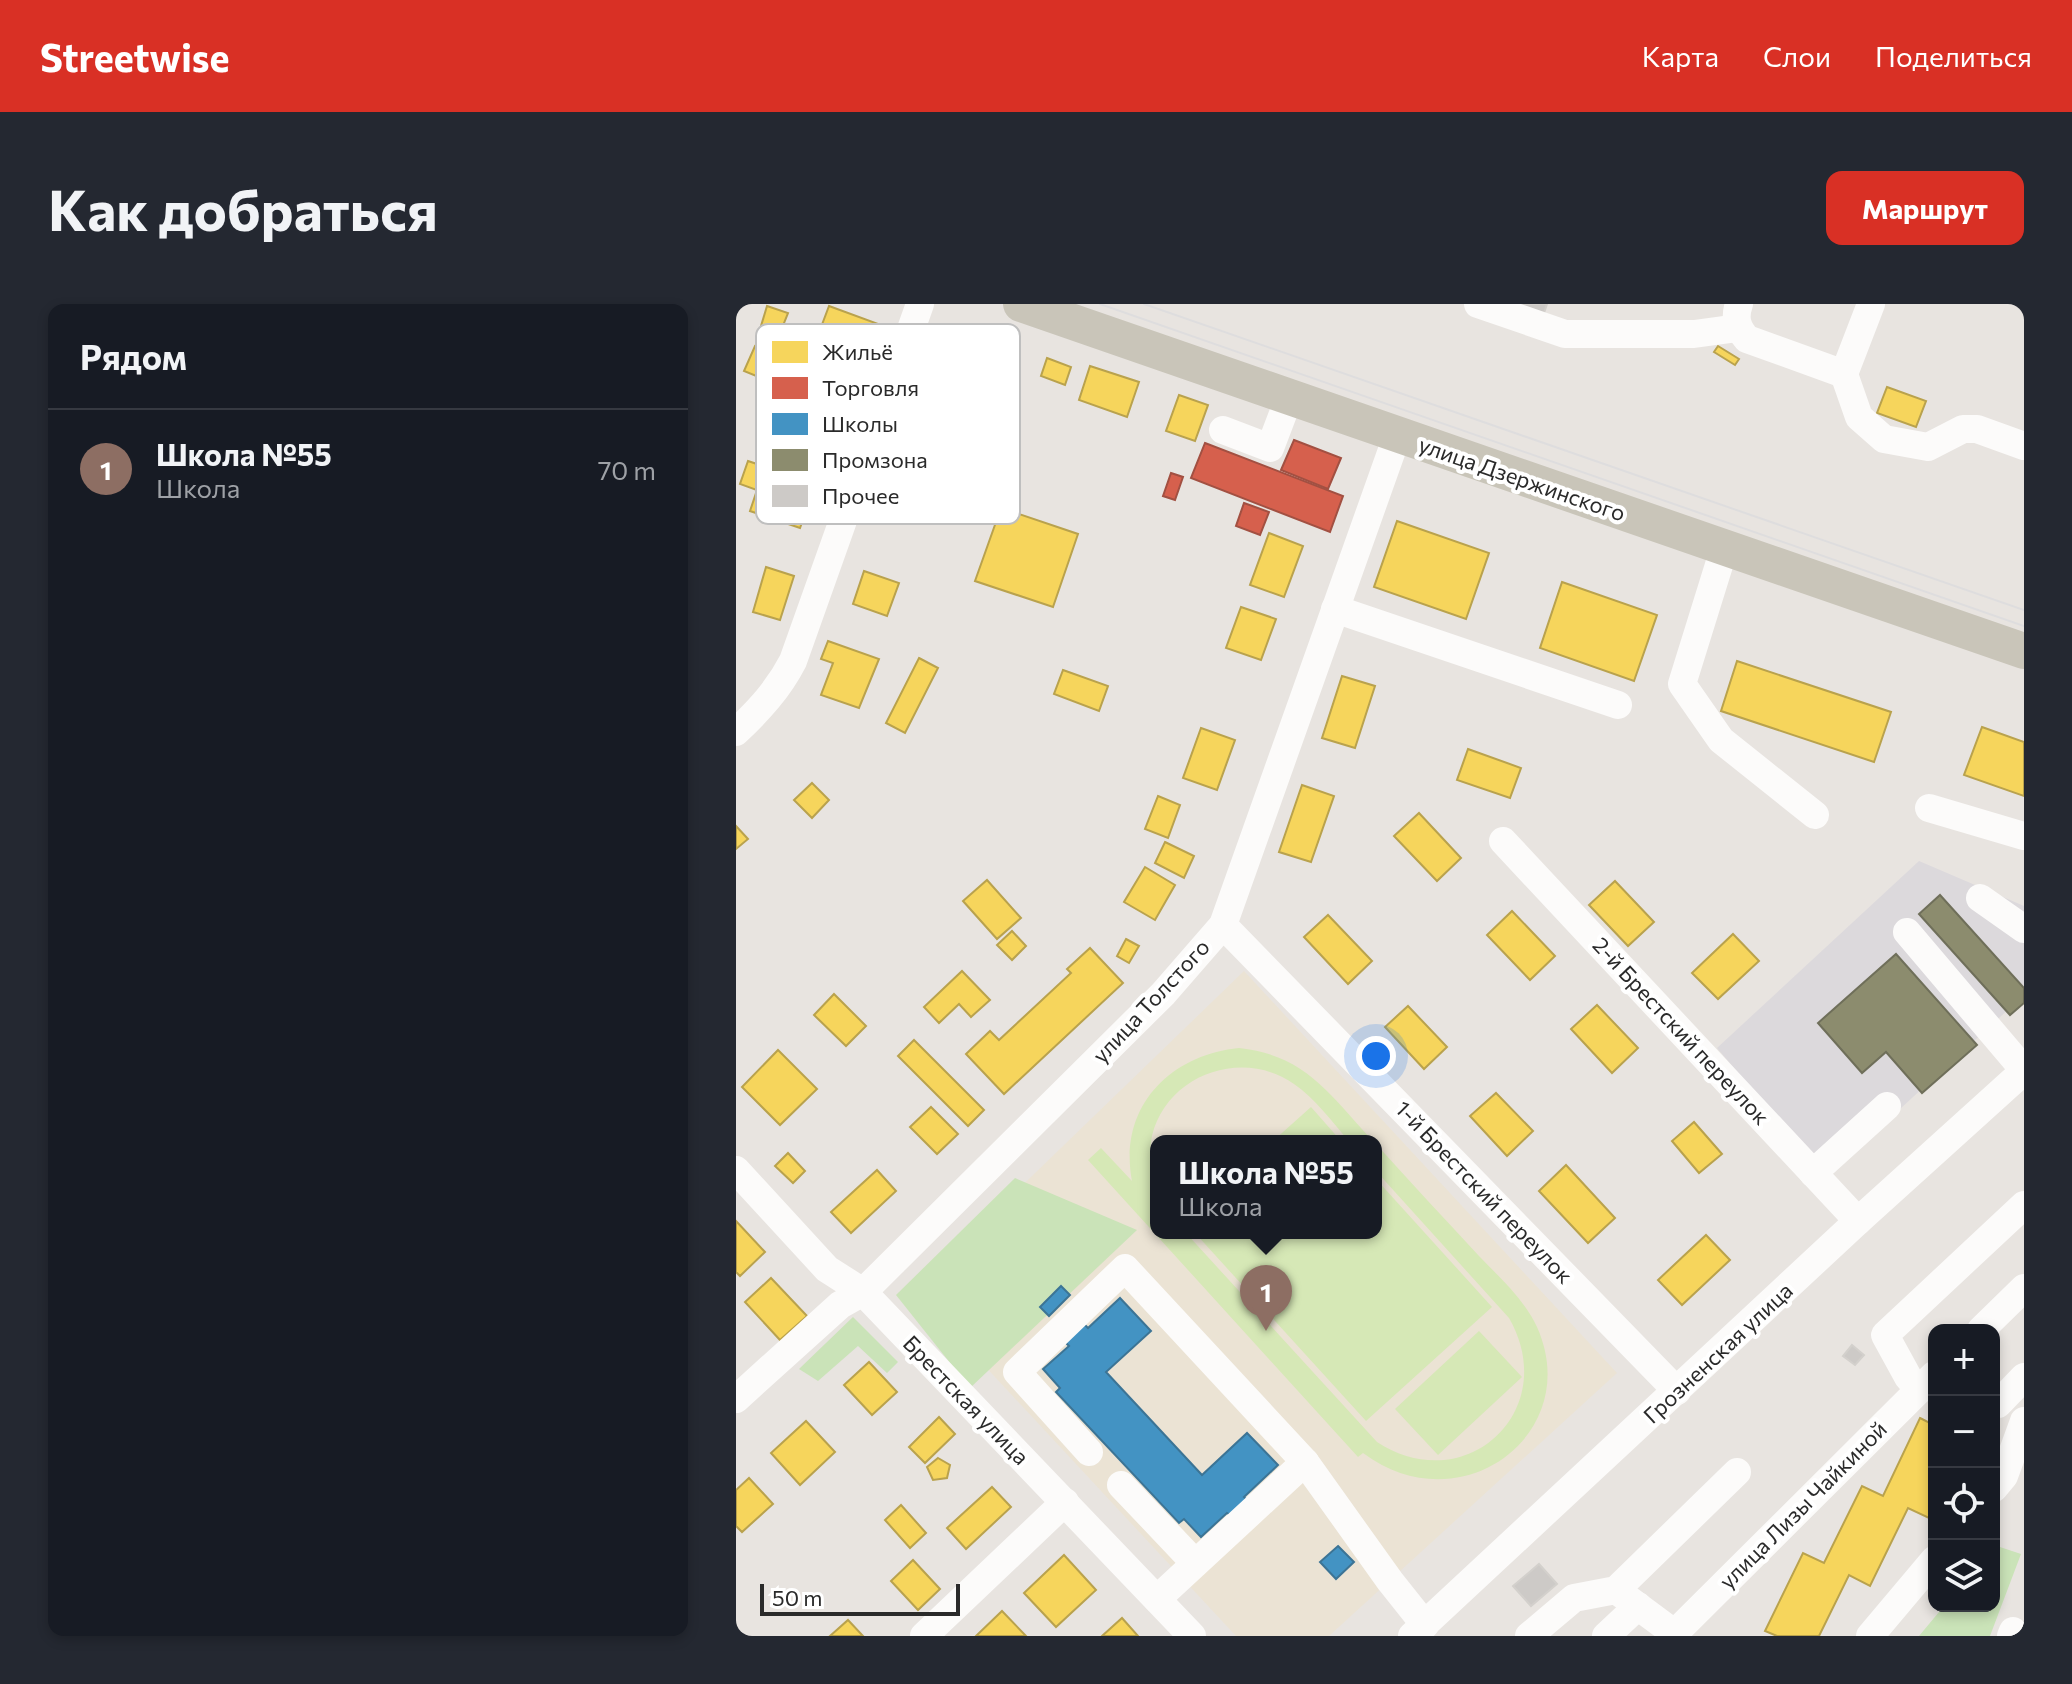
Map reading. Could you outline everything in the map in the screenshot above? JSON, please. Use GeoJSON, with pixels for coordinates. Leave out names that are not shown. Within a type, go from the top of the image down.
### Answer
{"type":"FeatureCollection","features":[{"type":"Feature","properties":{"kind":"main road","name":"улица Дзержинского"},"geometry":{"type":"LineString","coordinates":[[1021,304],[2024,651]]}},
{"type":"Feature","properties":{"kind":"street"},"geometry":{"type":"LineString","coordinates":[[913,324],[920,304]]}},
{"type":"Feature","properties":{"kind":"street"},"geometry":{"type":"LineString","coordinates":[[1478,304],[1565,334],[1694,334],[1738,316],[1747,339],[1844,374]]}},
{"type":"Feature","properties":{"kind":"street"},"geometry":{"type":"LineString","coordinates":[[1871,304],[1844,374],[1859,417],[1884,439],[1928,447],[1963,429],[1977,429],[2024,446]]}},
{"type":"Feature","properties":{"kind":"street"},"geometry":{"type":"LineString","coordinates":[[1223,430],[1270,448],[1289,398]]}},
{"type":"Feature","properties":{"kind":"street","name":"улица Толстого"},"geometry":{"type":"LineString","coordinates":[[736,1399],[840,1305],[863,1292],[1163,994],[1223,925],[1397,436]]}},
{"type":"Feature","properties":{"kind":"street"},"geometry":{"type":"LineString","coordinates":[[736,732],[782,683],[793,661],[842,524]]}},
{"type":"Feature","properties":{"kind":"street"},"geometry":{"type":"LineString","coordinates":[[1724,549],[1682,684],[1721,740],[1815,815]]}},
{"type":"Feature","properties":{"kind":"street"},"geometry":{"type":"LineString","coordinates":[[1335,609],[1618,705]]}},
{"type":"Feature","properties":{"kind":"street"},"geometry":{"type":"LineString","coordinates":[[1929,808],[2024,836]]}},
{"type":"Feature","properties":{"kind":"street","name":"2-й Брестский переулок"},"geometry":{"type":"LineString","coordinates":[[1503,841],[1858,1221]]}},
{"type":"Feature","properties":{"kind":"street"},"geometry":{"type":"LineString","coordinates":[[1980,898],[2024,929]]}},
{"type":"Feature","properties":{"kind":"street","name":"1-й Брестский переулок"},"geometry":{"type":"LineString","coordinates":[[1223,925],[1677,1391]]}},
{"type":"Feature","properties":{"kind":"street"},"geometry":{"type":"LineString","coordinates":[[1907,932],[2024,1071]]}},
{"type":"Feature","properties":{"kind":"street","name":"Грозненская улица"},"geometry":{"type":"LineString","coordinates":[[1418,1631],[1858,1221],[2024,1071]]}},
{"type":"Feature","properties":{"kind":"street"},"geometry":{"type":"LineString","coordinates":[[1813,1173],[1887,1106]]}},
{"type":"Feature","properties":{"kind":"street","name":"Брестская улица"},"geometry":{"type":"LineString","coordinates":[[736,1170],[827,1269],[863,1292],[1192,1636]]}},
{"type":"Feature","properties":{"kind":"street"},"geometry":{"type":"LineString","coordinates":[[1928,1380],[1908,1377],[1885,1335],[2024,1205]]}},
{"type":"Feature","properties":{"kind":"street"},"geometry":{"type":"LineString","coordinates":[[1089,1452],[1017,1372],[1125,1268],[1305,1462],[1390,1581],[1418,1631]]}},
{"type":"Feature","properties":{"kind":"street"},"geometry":{"type":"LineString","coordinates":[[1987,1324],[2024,1288]]}},
{"type":"Feature","properties":{"kind":"street"},"geometry":{"type":"LineString","coordinates":[[2000,1399],[2024,1377]]}},
{"type":"Feature","properties":{"kind":"street","name":"улица Лизы Чайкиной"},"geometry":{"type":"LineString","coordinates":[[1675,1635],[1928,1382]]}},
{"type":"Feature","properties":{"kind":"street"},"geometry":{"type":"LineString","coordinates":[[2000,1405],[2024,1418],[2000,1481]]}},
{"type":"Feature","properties":{"kind":"street"},"geometry":{"type":"LineString","coordinates":[[1157,1599],[1305,1462]]}},
{"type":"Feature","properties":{"kind":"street"},"geometry":{"type":"LineString","coordinates":[[1606,1636],[1627,1598],[1737,1472]]}},
{"type":"Feature","properties":{"kind":"street"},"geometry":{"type":"LineString","coordinates":[[1121,1485],[1195,1563]]}},
{"type":"Feature","properties":{"kind":"street"},"geometry":{"type":"LineString","coordinates":[[924,1636],[1065,1502]]}},
{"type":"Feature","properties":{"kind":"street"},"geometry":{"type":"LineString","coordinates":[[1870,1636],[1928,1567]]}},
{"type":"Feature","properties":{"kind":"street"},"geometry":{"type":"LineString","coordinates":[[1529,1636],[1574,1598],[1627,1598],[1675,1635]]}},
{"type":"Feature","properties":{"kind":"shaded area"},"geometry":{"type":"Polygon","coordinates":[[[1919,861],[2024,906],[2024,995],[1826,1177],[1717,1048],[1919,861]]]}},
{"type":"Feature","properties":{"kind":"shaded area"},"geometry":{"type":"Polygon","coordinates":[[[1244,971],[1617,1373],[1329,1636],[1236,1636],[914,1290],[1244,971]]]}},
{"type":"Feature","properties":{"kind":"green space"},"geometry":{"type":"Polygon","coordinates":[[[1239,1048],[1262,1052],[1300,1068],[1329,1093],[1368,1135],[1344,1135],[1309,1096],[1274,1073],[1252,1068],[1231,1068],[1210,1073],[1190,1083],[1173,1097],[1150,1135],[1150,1228],[1088,1160],[1101,1148],[1132,1181],[1130,1155],[1133,1130],[1141,1109],[1154,1090],[1171,1074],[1191,1061],[1239,1048]]]}},
{"type":"Feature","properties":{"kind":"green space"},"geometry":{"type":"Polygon","coordinates":[[[1311,1107],[1336,1135],[1280,1135],[1311,1107]]]}},
{"type":"Feature","properties":{"kind":"green space"},"geometry":{"type":"Polygon","coordinates":[[[1382,1151],[1525,1307],[1537,1327],[1547,1366],[1544,1402],[1529,1433],[1504,1458],[1473,1473],[1438,1479],[1400,1473],[1363,1453],[1358,1457],[1160,1239],[1191,1239],[1377,1442],[1410,1457],[1443,1460],[1472,1453],[1496,1436],[1514,1413],[1523,1384],[1522,1352],[1509,1318],[1382,1178],[1382,1151]]]}},
{"type":"Feature","properties":{"kind":"green space"},"geometry":{"type":"Polygon","coordinates":[[[1015,1178],[1137,1230],[970,1388],[896,1295],[1015,1178]]]}},
{"type":"Feature","properties":{"kind":"green space"},"geometry":{"type":"Polygon","coordinates":[[[1382,1186],[1492,1307],[1366,1421],[1200,1239],[1382,1239],[1382,1186]]]}},
{"type":"Feature","properties":{"kind":"green space"},"geometry":{"type":"Polygon","coordinates":[[[853,1317],[898,1362],[887,1373],[858,1346],[818,1381],[799,1369],[853,1317]]]}},
{"type":"Feature","properties":{"kind":"green space"},"geometry":{"type":"Polygon","coordinates":[[[1479,1331],[1522,1377],[1438,1455],[1395,1409],[1479,1331]]]}},
{"type":"Feature","properties":{"kind":"green space"},"geometry":{"type":"Polygon","coordinates":[[[2000,1547],[2021,1554],[2000,1610],[2000,1547]]]}},
{"type":"Feature","properties":{"kind":"green space"},"geometry":{"type":"Polygon","coordinates":[[[1939,1612],[1999,1612],[1990,1636],[1919,1636],[1939,1612]]]}},
{"type":"Feature","properties":{"kind":"building: Жильё"},"geometry":{"type":"Polygon","coordinates":[[[767,306],[788,313],[784,324],[762,324],[767,306]]]}},
{"type":"Feature","properties":{"kind":"building: Жильё"},"geometry":{"type":"Polygon","coordinates":[[[829,306],[878,324],[822,324],[829,306]]]}},
{"type":"Feature","properties":{"kind":"building: Жильё"},"geometry":{"type":"Polygon","coordinates":[[[755,346],[756,346],[756,376],[744,371],[755,346]]]}},
{"type":"Feature","properties":{"kind":"building: Жильё"},"geometry":{"type":"Polygon","coordinates":[[[1718,346],[1739,359],[1735,365],[1714,352],[1718,346]]]}},
{"type":"Feature","properties":{"kind":"building: Жильё"},"geometry":{"type":"Polygon","coordinates":[[[1047,358],[1071,367],[1065,385],[1041,376],[1047,358]]]}},
{"type":"Feature","properties":{"kind":"building: Жильё"},"geometry":{"type":"Polygon","coordinates":[[[1090,366],[1139,382],[1127,417],[1079,400],[1090,366]]]}},
{"type":"Feature","properties":{"kind":"building: Жильё"},"geometry":{"type":"Polygon","coordinates":[[[1887,387],[1926,401],[1916,427],[1877,413],[1887,387]]]}},
{"type":"Feature","properties":{"kind":"building: Жильё"},"geometry":{"type":"Polygon","coordinates":[[[1179,395],[1208,405],[1195,441],[1166,431],[1179,395]]]}},
{"type":"Feature","properties":{"kind":"building: Жильё"},"geometry":{"type":"Polygon","coordinates":[[[748,461],[756,464],[756,490],[740,484],[748,461]]]}},
{"type":"Feature","properties":{"kind":"building: Жильё"},"geometry":{"type":"Polygon","coordinates":[[[756,493],[756,513],[750,511],[756,493]]]}},
{"type":"Feature","properties":{"kind":"building: Жильё"},"geometry":{"type":"Polygon","coordinates":[[[1020,514],[1078,534],[1053,607],[975,581],[995,524],[1020,524],[1020,514]]]}},
{"type":"Feature","properties":{"kind":"building: Жильё"},"geometry":{"type":"Polygon","coordinates":[[[1397,521],[1489,553],[1466,619],[1374,587],[1397,521]]]}},
{"type":"Feature","properties":{"kind":"building: Жильё"},"geometry":{"type":"Polygon","coordinates":[[[1269,533],[1303,546],[1284,597],[1250,585],[1269,533]]]}},
{"type":"Feature","properties":{"kind":"building: Жильё"},"geometry":{"type":"Polygon","coordinates":[[[766,567],[794,576],[780,620],[753,612],[766,567]]]}},
{"type":"Feature","properties":{"kind":"building: Жильё"},"geometry":{"type":"Polygon","coordinates":[[[864,571],[899,583],[887,616],[853,604],[864,571]]]}},
{"type":"Feature","properties":{"kind":"building: Жильё"},"geometry":{"type":"Polygon","coordinates":[[[1562,582],[1657,615],[1634,681],[1540,648],[1562,582]]]}},
{"type":"Feature","properties":{"kind":"building: Жильё"},"geometry":{"type":"Polygon","coordinates":[[[1241,607],[1276,619],[1261,660],[1226,648],[1241,607]]]}},
{"type":"Feature","properties":{"kind":"building: Жильё"},"geometry":{"type":"Polygon","coordinates":[[[828,641],[879,659],[859,708],[821,695],[833,663],[821,659],[828,641]]]}},
{"type":"Feature","properties":{"kind":"building: Жильё"},"geometry":{"type":"Polygon","coordinates":[[[919,658],[938,668],[905,733],[886,723],[919,658]]]}},
{"type":"Feature","properties":{"kind":"building: Жильё"},"geometry":{"type":"Polygon","coordinates":[[[1737,661],[1891,712],[1874,762],[1721,711],[1737,661]]]}},
{"type":"Feature","properties":{"kind":"building: Жильё"},"geometry":{"type":"Polygon","coordinates":[[[1063,670],[1108,686],[1099,711],[1054,694],[1063,670]]]}},
{"type":"Feature","properties":{"kind":"building: Жильё"},"geometry":{"type":"Polygon","coordinates":[[[1342,676],[1375,686],[1355,748],[1322,738],[1342,676]]]}},
{"type":"Feature","properties":{"kind":"building: Жильё"},"geometry":{"type":"Polygon","coordinates":[[[1982,727],[2024,742],[2024,796],[1964,775],[1982,727]]]}},
{"type":"Feature","properties":{"kind":"building: Жильё"},"geometry":{"type":"Polygon","coordinates":[[[1201,728],[1235,740],[1217,790],[1183,778],[1201,728]]]}},
{"type":"Feature","properties":{"kind":"building: Жильё"},"geometry":{"type":"Polygon","coordinates":[[[1468,749],[1521,768],[1510,798],[1457,780],[1468,749]]]}},
{"type":"Feature","properties":{"kind":"building: Жильё"},"geometry":{"type":"Polygon","coordinates":[[[812,783],[829,800],[812,818],[794,800],[812,783]]]}},
{"type":"Feature","properties":{"kind":"building: Жильё"},"geometry":{"type":"Polygon","coordinates":[[[1302,785],[1334,796],[1311,862],[1279,852],[1302,785]]]}},
{"type":"Feature","properties":{"kind":"building: Жильё"},"geometry":{"type":"Polygon","coordinates":[[[1158,796],[1180,805],[1168,838],[1145,829],[1158,796]]]}},
{"type":"Feature","properties":{"kind":"building: Жильё"},"geometry":{"type":"Polygon","coordinates":[[[1419,813],[1461,858],[1437,881],[1394,836],[1419,813]]]}},
{"type":"Feature","properties":{"kind":"building: Жильё"},"geometry":{"type":"Polygon","coordinates":[[[736,826],[748,839],[736,849],[736,826]]]}},
{"type":"Feature","properties":{"kind":"building: Жильё"},"geometry":{"type":"Polygon","coordinates":[[[1165,842],[1194,856],[1184,878],[1155,863],[1165,842]]]}},
{"type":"Feature","properties":{"kind":"building: Жильё"},"geometry":{"type":"Polygon","coordinates":[[[1145,867],[1175,885],[1155,920],[1124,902],[1145,867]]]}},
{"type":"Feature","properties":{"kind":"building: Жильё"},"geometry":{"type":"Polygon","coordinates":[[[987,880],[1021,918],[997,939],[963,901],[987,880]]]}},
{"type":"Feature","properties":{"kind":"building: Жильё"},"geometry":{"type":"Polygon","coordinates":[[[1615,881],[1654,922],[1628,946],[1589,905],[1615,881]]]}},
{"type":"Feature","properties":{"kind":"building: Жильё"},"geometry":{"type":"Polygon","coordinates":[[[1512,911],[1555,956],[1530,980],[1487,935],[1512,911]]]}},
{"type":"Feature","properties":{"kind":"building: Жильё"},"geometry":{"type":"Polygon","coordinates":[[[1328,915],[1372,961],[1348,984],[1304,937],[1328,915]]]}},
{"type":"Feature","properties":{"kind":"building: Жильё"},"geometry":{"type":"Polygon","coordinates":[[[1012,931],[1026,946],[1012,960],[997,945],[1012,931]]]}},
{"type":"Feature","properties":{"kind":"building: Жильё"},"geometry":{"type":"Polygon","coordinates":[[[1733,934],[1759,961],[1718,999],[1692,973],[1733,934]]]}},
{"type":"Feature","properties":{"kind":"building: Жильё"},"geometry":{"type":"Polygon","coordinates":[[[1126,939],[1139,946],[1129,963],[1117,956],[1126,939]]]}},
{"type":"Feature","properties":{"kind":"building: Жильё"},"geometry":{"type":"Polygon","coordinates":[[[1090,948],[1123,983],[1004,1094],[966,1054],[990,1031],[999,1040],[1071,973],[1067,969],[1090,948]]]}},
{"type":"Feature","properties":{"kind":"building: Жильё"},"geometry":{"type":"Polygon","coordinates":[[[962,971],[990,1000],[971,1017],[959,1004],[939,1023],[924,1007],[962,971]]]}},
{"type":"Feature","properties":{"kind":"building: Жильё"},"geometry":{"type":"Polygon","coordinates":[[[834,994],[866,1026],[846,1046],[814,1015],[834,994]]]}},
{"type":"Feature","properties":{"kind":"building: Жильё"},"geometry":{"type":"Polygon","coordinates":[[[1597,1005],[1638,1048],[1612,1073],[1571,1029],[1597,1005]]]}},
{"type":"Feature","properties":{"kind":"building: Жильё"},"geometry":{"type":"Polygon","coordinates":[[[1408,1006],[1447,1047],[1424,1069],[1385,1027],[1408,1006]]]}},
{"type":"Feature","properties":{"kind":"building: Жильё"},"geometry":{"type":"Polygon","coordinates":[[[914,1040],[984,1110],[968,1126],[898,1056],[914,1040]]]}},
{"type":"Feature","properties":{"kind":"building: Жильё"},"geometry":{"type":"Polygon","coordinates":[[[778,1050],[817,1089],[780,1125],[742,1087],[778,1050]]]}},
{"type":"Feature","properties":{"kind":"building: Жильё"},"geometry":{"type":"Polygon","coordinates":[[[1496,1093],[1533,1131],[1507,1156],[1470,1116],[1496,1093]]]}},
{"type":"Feature","properties":{"kind":"building: Жильё"},"geometry":{"type":"Polygon","coordinates":[[[931,1107],[958,1134],[937,1154],[910,1127],[931,1107]]]}},
{"type":"Feature","properties":{"kind":"building: Жильё"},"geometry":{"type":"Polygon","coordinates":[[[1694,1122],[1722,1154],[1699,1173],[1672,1141],[1694,1122]]]}},
{"type":"Feature","properties":{"kind":"building: Жильё"},"geometry":{"type":"Polygon","coordinates":[[[788,1153],[805,1171],[793,1183],[775,1166],[788,1153]]]}},
{"type":"Feature","properties":{"kind":"building: Жильё"},"geometry":{"type":"Polygon","coordinates":[[[1566,1165],[1615,1218],[1588,1243],[1539,1191],[1566,1165]]]}},
{"type":"Feature","properties":{"kind":"building: Жильё"},"geometry":{"type":"Polygon","coordinates":[[[877,1170],[896,1191],[851,1233],[831,1212],[877,1170]]]}},
{"type":"Feature","properties":{"kind":"building: Жильё"},"geometry":{"type":"Polygon","coordinates":[[[736,1221],[765,1252],[740,1276],[736,1272],[736,1221]]]}},
{"type":"Feature","properties":{"kind":"building: Жильё"},"geometry":{"type":"Polygon","coordinates":[[[1706,1235],[1730,1260],[1682,1305],[1658,1280],[1706,1235]]]}},
{"type":"Feature","properties":{"kind":"building: Жильё"},"geometry":{"type":"Polygon","coordinates":[[[771,1278],[807,1316],[780,1340],[745,1302],[771,1278]]]}},
{"type":"Feature","properties":{"kind":"building: Жильё"},"geometry":{"type":"Polygon","coordinates":[[[869,1362],[897,1392],[872,1415],[844,1385],[869,1362]]]}},
{"type":"Feature","properties":{"kind":"building: Жильё"},"geometry":{"type":"Polygon","coordinates":[[[939,1417],[955,1434],[925,1463],[909,1447],[939,1417]]]}},
{"type":"Feature","properties":{"kind":"building: Жильё"},"geometry":{"type":"Polygon","coordinates":[[[1920,1418],[1928,1422],[1928,1518],[1908,1508],[1870,1586],[1849,1575],[1819,1636],[1777,1636],[1765,1631],[1803,1553],[1824,1563],[1862,1486],[1883,1496],[1920,1418]]]}},
{"type":"Feature","properties":{"kind":"building: Жильё"},"geometry":{"type":"Polygon","coordinates":[[[806,1421],[835,1452],[800,1485],[771,1453],[806,1421]]]}},
{"type":"Feature","properties":{"kind":"building: Жильё"},"geometry":{"type":"Polygon","coordinates":[[[938,1458],[950,1465],[947,1478],[933,1480],[927,1467],[938,1458]]]}},
{"type":"Feature","properties":{"kind":"building: Жильё"},"geometry":{"type":"Polygon","coordinates":[[[749,1478],[773,1504],[742,1532],[736,1526],[736,1490],[749,1478]]]}},
{"type":"Feature","properties":{"kind":"building: Жильё"},"geometry":{"type":"Polygon","coordinates":[[[992,1487],[1011,1507],[966,1549],[947,1528],[992,1487]]]}},
{"type":"Feature","properties":{"kind":"building: Жильё"},"geometry":{"type":"Polygon","coordinates":[[[901,1505],[926,1533],[910,1548],[885,1520],[901,1505]]]}},
{"type":"Feature","properties":{"kind":"building: Жильё"},"geometry":{"type":"Polygon","coordinates":[[[1064,1555],[1096,1590],[1056,1627],[1024,1593],[1064,1555]]]}},
{"type":"Feature","properties":{"kind":"building: Жильё"},"geometry":{"type":"Polygon","coordinates":[[[913,1560],[940,1589],[918,1610],[891,1581],[913,1560]]]}},
{"type":"Feature","properties":{"kind":"building: Жильё"},"geometry":{"type":"Polygon","coordinates":[[[1002,1611],[1026,1636],[976,1636],[1002,1611]]]}},
{"type":"Feature","properties":{"kind":"building: Жильё"},"geometry":{"type":"Polygon","coordinates":[[[1122,1618],[1138,1636],[1102,1636],[1122,1618]]]}},
{"type":"Feature","properties":{"kind":"building: Жильё"},"geometry":{"type":"Polygon","coordinates":[[[848,1620],[863,1636],[830,1636],[848,1620]]]}},
{"type":"Feature","properties":{"kind":"building: Торговля"},"geometry":{"type":"Polygon","coordinates":[[[1294,440],[1341,458],[1328,489],[1281,470],[1294,440]]]}},
{"type":"Feature","properties":{"kind":"building: Торговля"},"geometry":{"type":"Polygon","coordinates":[[[1205,443],[1343,496],[1330,532],[1191,478],[1205,443]]]}},
{"type":"Feature","properties":{"kind":"building: Торговля"},"geometry":{"type":"Polygon","coordinates":[[[1171,473],[1183,477],[1175,500],[1163,496],[1171,473]]]}},
{"type":"Feature","properties":{"kind":"building: Торговля"},"geometry":{"type":"Polygon","coordinates":[[[1244,503],[1269,512],[1260,535],[1236,526],[1244,503]]]}},
{"type":"Feature","properties":{"kind":"building: Школы"},"geometry":{"type":"Polygon","coordinates":[[[1061,1286],[1070,1295],[1049,1316],[1040,1307],[1061,1286]]]}},
{"type":"Feature","properties":{"kind":"building: Школы"},"geometry":{"type":"Polygon","coordinates":[[[1120,1298],[1151,1331],[1106,1372],[1202,1475],[1247,1433],[1278,1465],[1244,1497],[1247,1500],[1230,1515],[1227,1513],[1201,1537],[1184,1519],[1179,1523],[1056,1392],[1060,1388],[1043,1369],[1069,1346],[1065,1342],[1084,1324],[1088,1328],[1120,1298]]]}},
{"type":"Feature","properties":{"kind":"building: Школы"},"geometry":{"type":"Polygon","coordinates":[[[1338,1546],[1354,1562],[1336,1579],[1320,1562],[1338,1546]]]}},
{"type":"Feature","properties":{"kind":"building: Промзона"},"geometry":{"type":"Polygon","coordinates":[[[1940,895],[2024,988],[2024,1003],[2010,1015],[1919,914],[1940,895]]]}},
{"type":"Feature","properties":{"kind":"building: Промзона"},"geometry":{"type":"Polygon","coordinates":[[[1896,954],[1977,1045],[1922,1093],[1886,1052],[1862,1073],[1818,1023],[1896,954]]]}},
{"type":"Feature","properties":{"kind":"building: Прочее"},"geometry":{"type":"Polygon","coordinates":[[[1518,304],[1547,304],[1544,313],[1518,304]]]}},
{"type":"Feature","properties":{"kind":"building: Прочее"},"geometry":{"type":"Polygon","coordinates":[[[1852,1345],[1864,1355],[1855,1365],[1843,1356],[1852,1345]]]}},
{"type":"Feature","properties":{"kind":"building: Прочее"},"geometry":{"type":"Polygon","coordinates":[[[1539,1564],[1557,1584],[1531,1606],[1513,1586],[1539,1564]]]}},
{"type":"Feature","properties":{"kind":"tram line"},"geometry":{"type":"LineString","coordinates":[[1100,304],[2024,626]]}},
{"type":"Feature","properties":{"kind":"tram line"},"geometry":{"type":"LineString","coordinates":[[1144,304],[2024,610]]}},
{"type":"Feature","properties":{"kind":"place","name":"Школа №55"},"geometry":{"type":"Point","coordinates":[1266,1331]}}]}
